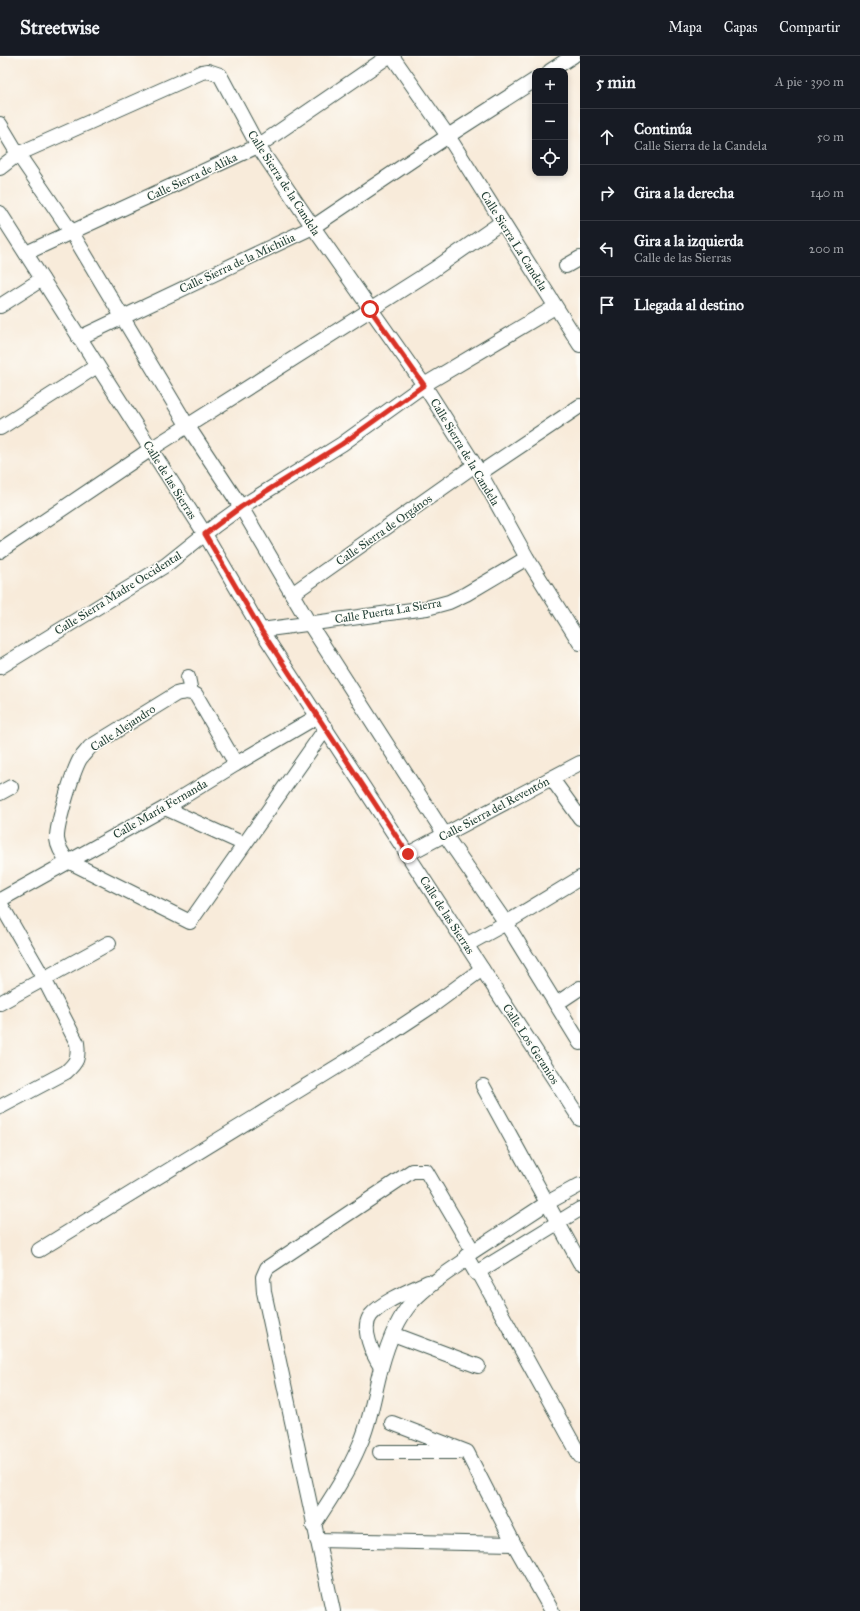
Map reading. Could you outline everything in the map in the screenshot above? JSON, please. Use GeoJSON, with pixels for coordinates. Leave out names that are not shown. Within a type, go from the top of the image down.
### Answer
{"type":"FeatureCollection","features":[{"type":"Feature","properties":{"kind":"street","name":"Calle Sierra de Alika"},"geometry":{"type":"LineString","coordinates":[[26,253],[258,146],[389,56]]}},
{"type":"Feature","properties":{"kind":"street","name":"Calle Sierra La Candela"},"geometry":{"type":"LineString","coordinates":[[392,56],[448,136],[580,345]]}},
{"type":"Feature","properties":{"kind":"street"},"geometry":{"type":"LineString","coordinates":[[555,68],[573,56]]}},
{"type":"Feature","properties":{"kind":"street","name":"Calle Sierra de la Candela"},"geometry":{"type":"LineString","coordinates":[[18,154],[202,72],[208,71],[220,75],[258,146],[424,385],[478,469],[527,558],[580,643]]}},
{"type":"Feature","properties":{"kind":"street","name":"Calle Sierra de la Michilia"},"geometry":{"type":"LineString","coordinates":[[79,338],[313,227],[448,136],[532,82]]}},
{"type":"Feature","properties":{"kind":"street"},"geometry":{"type":"LineString","coordinates":[[0,124],[18,154],[72,233],[121,318],[187,425],[241,507],[309,623],[445,835],[506,923],[580,1044]]}},
{"type":"Feature","properties":{"kind":"street"},"geometry":{"type":"LineString","coordinates":[[0,168],[18,154]]}},
{"type":"Feature","properties":{"kind":"street","name":"Calle de las Sierras"},"geometry":{"type":"LineString","coordinates":[[0,213],[205,534],[261,630],[482,969]]}},
{"type":"Feature","properties":{"kind":"street"},"geometry":{"type":"LineString","coordinates":[[0,551],[187,425],[433,270],[502,222]]}},
{"type":"Feature","properties":{"kind":"street"},"geometry":{"type":"LineString","coordinates":[[566,266],[580,258]]}},
{"type":"Feature","properties":{"kind":"street"},"geometry":{"type":"LineString","coordinates":[[0,306],[42,279]]}},
{"type":"Feature","properties":{"kind":"street","name":"Calle Sierra Madre Occidental"},"geometry":{"type":"LineString","coordinates":[[0,667],[166,565],[241,507],[342,444],[424,385],[555,307]]}},
{"type":"Feature","properties":{"kind":"street"},"geometry":{"type":"LineString","coordinates":[[0,428],[97,366]]}},
{"type":"Feature","properties":{"kind":"street","name":"Calle Sierra de Orgános"},"geometry":{"type":"LineString","coordinates":[[292,594],[478,469],[580,406]]}},
{"type":"Feature","properties":{"kind":"street","name":"Calle Puerta La Sierra"},"geometry":{"type":"LineString","coordinates":[[261,630],[427,608],[449,602],[466,594],[527,558]]}},
{"type":"Feature","properties":{"kind":"street"},"geometry":{"type":"LineString","coordinates":[[188,677],[191,692],[196,695],[236,764]]}},
{"type":"Feature","properties":{"kind":"street","name":"Calle Alejandro"},"geometry":{"type":"LineString","coordinates":[[68,861],[60,852],[57,840],[57,828],[74,771],[80,758],[90,747],[176,694],[191,692]]}},
{"type":"Feature","properties":{"kind":"street","name":"Calle María Fernanda"},"geometry":{"type":"LineString","coordinates":[[0,901],[68,861],[165,808],[318,716]]}},
{"type":"Feature","properties":{"kind":"street"},"geometry":{"type":"LineString","coordinates":[[68,861],[196,925],[244,844],[326,728]]}},
{"type":"Feature","properties":{"kind":"street","name":"Calle Sierra del Reventón"},"geometry":{"type":"LineString","coordinates":[[408,854],[580,763]]}},
{"type":"Feature","properties":{"kind":"street"},"geometry":{"type":"LineString","coordinates":[[552,779],[580,818]]}},
{"type":"Feature","properties":{"kind":"street"},"geometry":{"type":"LineString","coordinates":[[165,808],[244,844]]}},
{"type":"Feature","properties":{"kind":"street"},"geometry":{"type":"LineString","coordinates":[[466,945],[506,923],[580,878]]}},
{"type":"Feature","properties":{"kind":"street"},"geometry":{"type":"LineString","coordinates":[[0,901],[44,979],[77,1044],[78,1055],[75,1064],[66,1072],[0,1107]]}},
{"type":"Feature","properties":{"kind":"street"},"geometry":{"type":"LineString","coordinates":[[0,1002],[109,943]]}},
{"type":"Feature","properties":{"kind":"street"},"geometry":{"type":"LineString","coordinates":[[39,1250],[379,1041],[429,1008],[482,969]]}},
{"type":"Feature","properties":{"kind":"street","name":"Calle Los Geranios"},"geometry":{"type":"LineString","coordinates":[[482,969],[580,1119]]}},
{"type":"Feature","properties":{"kind":"street"},"geometry":{"type":"LineString","coordinates":[[556,1004],[580,988]]}},
{"type":"Feature","properties":{"kind":"street"},"geometry":{"type":"LineString","coordinates":[[483,1086],[580,1263]]}},
{"type":"Feature","properties":{"kind":"street"},"geometry":{"type":"LineString","coordinates":[[333,1611],[264,1292],[263,1277],[267,1268],[412,1171],[426,1171],[470,1255],[476,1273],[478,1271],[580,1456]]}},
{"type":"Feature","properties":{"kind":"street"},"geometry":{"type":"LineString","coordinates":[[315,1533],[360,1444],[376,1394],[381,1367],[393,1334],[412,1303],[442,1276],[470,1255],[547,1203],[580,1184]]}},
{"type":"Feature","properties":{"kind":"street"},"geometry":{"type":"LineString","coordinates":[[478,1271],[580,1209]]}},
{"type":"Feature","properties":{"kind":"street"},"geometry":{"type":"LineString","coordinates":[[381,1367],[372,1354],[369,1340],[367,1326],[371,1315],[384,1304],[442,1276]]}},
{"type":"Feature","properties":{"kind":"street"},"geometry":{"type":"LineString","coordinates":[[393,1334],[478,1366]]}},
{"type":"Feature","properties":{"kind":"street"},"geometry":{"type":"LineString","coordinates":[[392,1423],[467,1452],[514,1544],[552,1611]]}},
{"type":"Feature","properties":{"kind":"street"},"geometry":{"type":"LineString","coordinates":[[380,1452],[467,1452]]}},
{"type":"Feature","properties":{"kind":"street"},"geometry":{"type":"LineString","coordinates":[[315,1533],[514,1544]]}},
{"type":"Feature","properties":{"kind":"route"},"geometry":{"type":"LineString","coordinates":[[370,309],[424,385],[342,444],[241,507],[205,534],[261,630],[408,854]]}}]}
